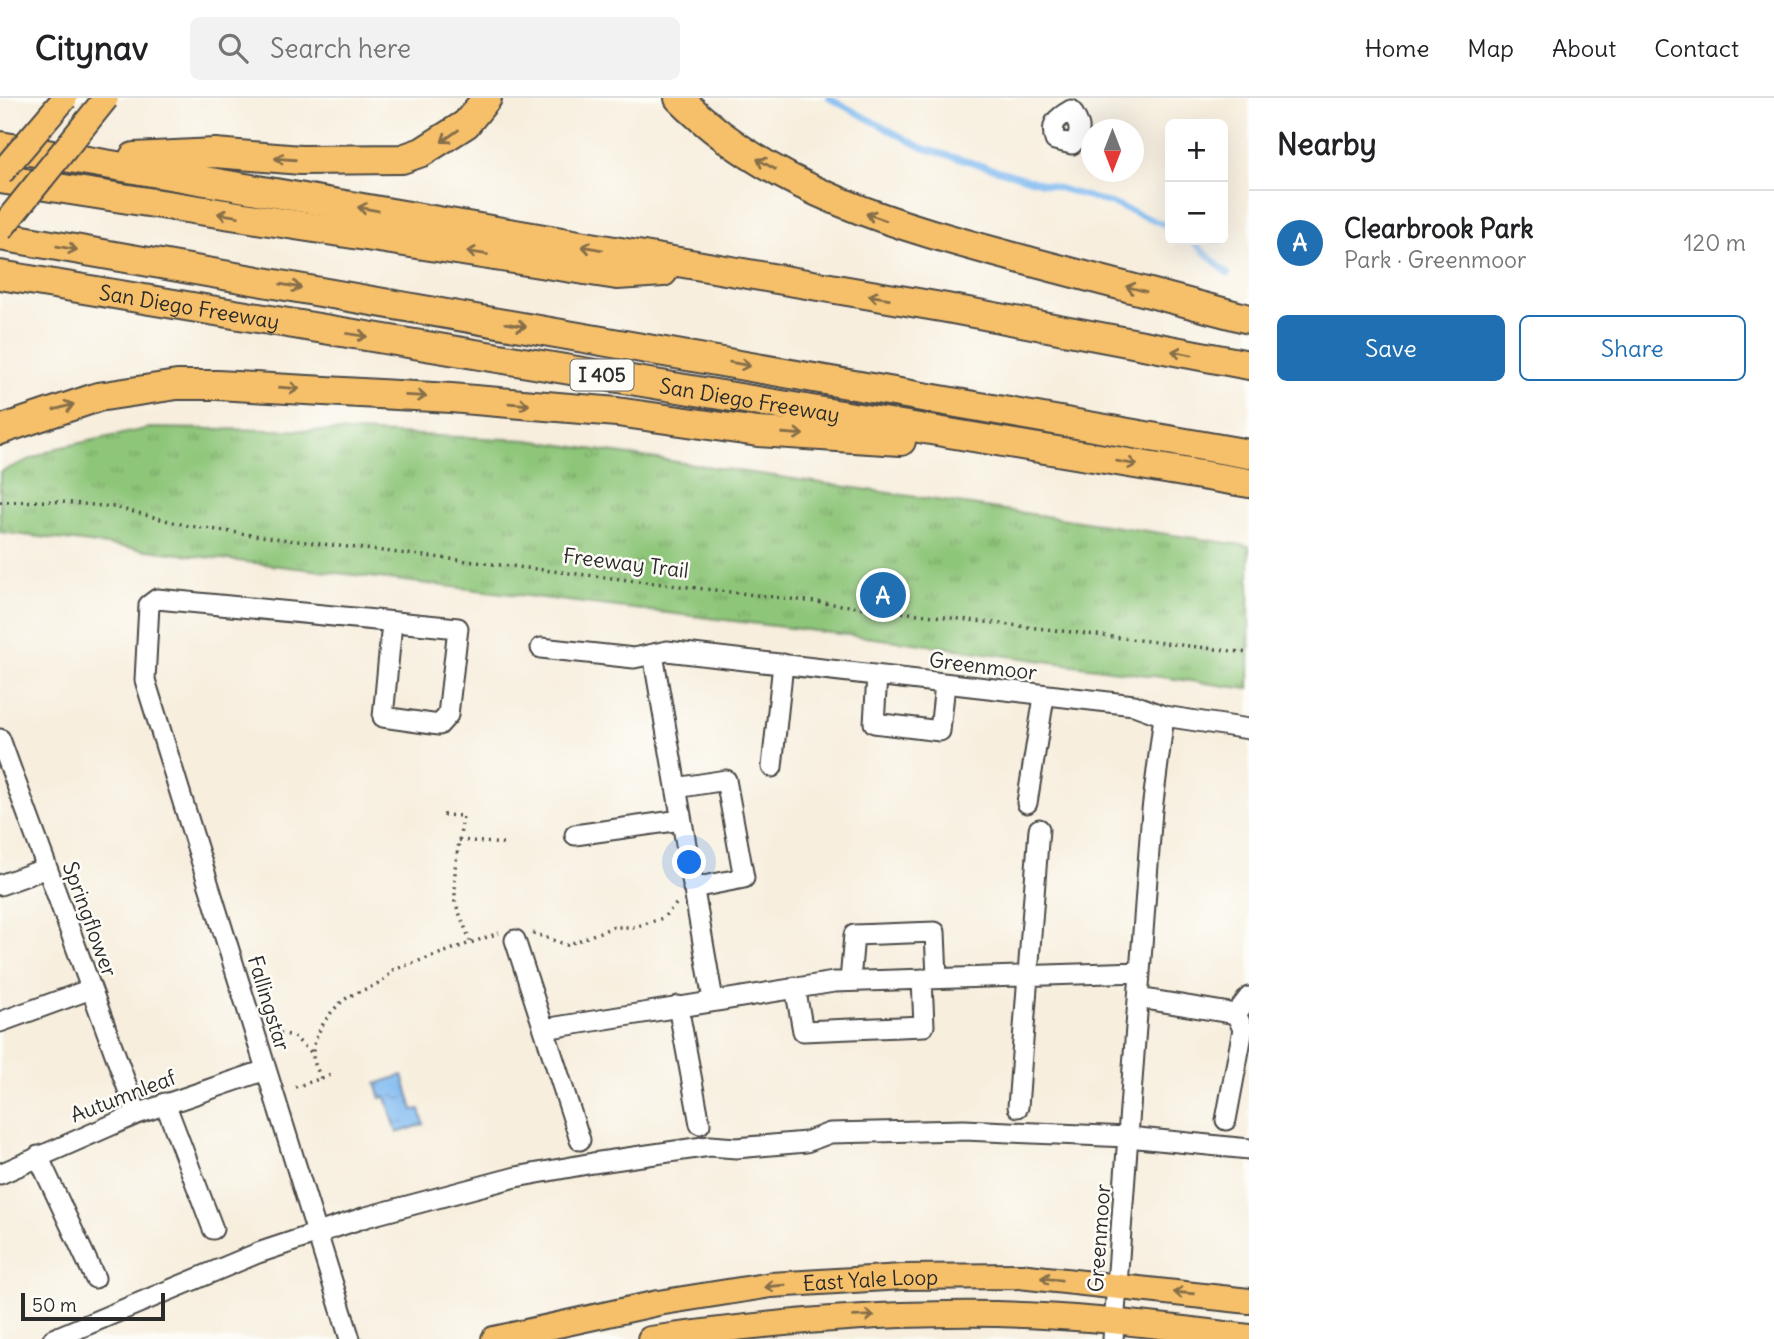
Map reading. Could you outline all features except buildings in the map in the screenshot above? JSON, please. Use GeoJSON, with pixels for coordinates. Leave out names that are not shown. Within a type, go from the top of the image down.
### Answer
{"type":"FeatureCollection","features":[{"type":"Feature","properties":{"kind":"highway"},"geometry":{"type":"LineString","coordinates":[[82,159],[215,153],[301,160],[402,159],[422,152],[457,130],[487,98]]}},
{"type":"Feature","properties":{"kind":"highway"},"geometry":{"type":"LineString","coordinates":[[679,98],[718,132],[753,157],[860,212],[964,244],[1249,319]]}},
{"type":"Feature","properties":{"kind":"highway"},"geometry":{"type":"LineString","coordinates":[[0,146],[947,308],[1249,365]]}},
{"type":"Feature","properties":{"kind":"highway"},"geometry":{"type":"LineString","coordinates":[[0,176],[617,275],[708,269]]}},
{"type":"Feature","properties":{"kind":"highway"},"geometry":{"type":"LineString","coordinates":[[0,236],[1249,454]]}},
{"type":"Feature","properties":{"kind":"highway","name":"San Diego Freeway"},"geometry":{"type":"LineString","coordinates":[[0,276],[1249,484]]}},
{"type":"Feature","properties":{"kind":"highway"},"geometry":{"type":"LineString","coordinates":[[0,430],[98,397],[177,385],[217,385],[451,398],[617,412],[758,432],[1060,452]]}},
{"type":"Feature","properties":{"kind":"main road"},"geometry":{"type":"LineString","coordinates":[[0,176],[65,98]]}},
{"type":"Feature","properties":{"kind":"main road"},"geometry":{"type":"LineString","coordinates":[[0,230],[106,98]]}},
{"type":"Feature","properties":{"kind":"main road","name":"East Yale Loop"},"geometry":{"type":"LineString","coordinates":[[494,1339],[658,1303],[771,1285],[902,1277],[1018,1276],[1249,1301]]}},
{"type":"Feature","properties":{"kind":"main road","name":"East Yale Loop"},"geometry":{"type":"LineString","coordinates":[[650,1339],[752,1325],[845,1317],[950,1313],[1114,1330],[1249,1337]]}},
{"type":"Feature","properties":{"kind":"street","name":"Fallingstar"},"geometry":{"type":"LineString","coordinates":[[350,1339],[145,680],[149,605],[157,600],[392,623]]}},
{"type":"Feature","properties":{"kind":"street"},"geometry":{"type":"LineString","coordinates":[[392,623],[458,628],[449,715],[439,724],[383,717],[392,623]]}},
{"type":"Feature","properties":{"kind":"street","name":"Greenmoor"},"geometry":{"type":"LineString","coordinates":[[541,648],[634,658],[667,651],[1044,697],[1133,705],[1164,716],[1152,810],[1114,1330]]}},
{"type":"Feature","properties":{"kind":"street"},"geometry":{"type":"LineString","coordinates":[[653,654],[713,1000]]}},
{"type":"Feature","properties":{"kind":"street"},"geometry":{"type":"LineString","coordinates":[[772,767],[783,664]]}},
{"type":"Feature","properties":{"kind":"street"},"geometry":{"type":"LineString","coordinates":[[877,676],[874,723],[940,731],[945,684]]}},
{"type":"Feature","properties":{"kind":"street"},"geometry":{"type":"LineString","coordinates":[[1027,803],[1044,697]]}},
{"type":"Feature","properties":{"kind":"street"},"geometry":{"type":"LineString","coordinates":[[1164,716],[1249,729]]}},
{"type":"Feature","properties":{"kind":"street","name":"Springflower"},"geometry":{"type":"LineString","coordinates":[[0,739],[137,1114]]}},
{"type":"Feature","properties":{"kind":"street"},"geometry":{"type":"LineString","coordinates":[[676,788],[726,780],[744,878],[693,888]]}},
{"type":"Feature","properties":{"kind":"street"},"geometry":{"type":"LineString","coordinates":[[575,835],[681,820]]}},
{"type":"Feature","properties":{"kind":"street"},"geometry":{"type":"LineString","coordinates":[[1018,1107],[1039,829]]}},
{"type":"Feature","properties":{"kind":"street"},"geometry":{"type":"LineString","coordinates":[[0,885],[47,868]]}},
{"type":"Feature","properties":{"kind":"street"},"geometry":{"type":"LineString","coordinates":[[794,987],[803,1031],[924,1026],[935,932],[854,935],[850,981]]}},
{"type":"Feature","properties":{"kind":"street"},"geometry":{"type":"LineString","coordinates":[[516,940],[580,1140]]}},
{"type":"Feature","properties":{"kind":"street"},"geometry":{"type":"LineString","coordinates":[[544,1029],[794,987],[850,981],[1140,972]]}},
{"type":"Feature","properties":{"kind":"street"},"geometry":{"type":"LineString","coordinates":[[0,1022],[91,989]]}},
{"type":"Feature","properties":{"kind":"street"},"geometry":{"type":"LineString","coordinates":[[1236,1014],[1249,997]]}},
{"type":"Feature","properties":{"kind":"street"},"geometry":{"type":"LineString","coordinates":[[1139,998],[1236,1014]]}},
{"type":"Feature","properties":{"kind":"street"},"geometry":{"type":"LineString","coordinates":[[677,1006],[700,1124]]}},
{"type":"Feature","properties":{"kind":"street"},"geometry":{"type":"LineString","coordinates":[[1226,1120],[1244,1046],[1243,1029],[1236,1014]]}},
{"type":"Feature","properties":{"kind":"street","name":"Autumnleaf"},"geometry":{"type":"LineString","coordinates":[[0,1174],[165,1103],[267,1070]]}},
{"type":"Feature","properties":{"kind":"street"},"geometry":{"type":"LineString","coordinates":[[165,1103],[213,1229]]}},
{"type":"Feature","properties":{"kind":"street"},"geometry":{"type":"LineString","coordinates":[[53,1339],[258,1253],[318,1236],[366,1217],[516,1177],[710,1146],[736,1148],[806,1142],[830,1133],[951,1130],[1128,1137],[1249,1149]]}},
{"type":"Feature","properties":{"kind":"street"},"geometry":{"type":"LineString","coordinates":[[38,1156],[95,1278]]}},
{"type":"Feature","properties":{"kind":"path","name":"Freeway Trail"},"geometry":{"type":"LineString","coordinates":[[0,502],[51,501],[114,507],[189,526],[289,540],[1249,653]]}},
{"type":"Feature","properties":{"kind":"path"},"geometry":{"type":"LineString","coordinates":[[443,815],[463,816],[454,868],[455,902],[471,943]]}},
{"type":"Feature","properties":{"kind":"path"},"geometry":{"type":"LineString","coordinates":[[459,840],[506,844]]}},
{"type":"Feature","properties":{"kind":"path"},"geometry":{"type":"LineString","coordinates":[[313,1053],[323,1027]]}},
{"type":"Feature","properties":{"kind":"path"},"geometry":{"type":"LineString","coordinates":[[280,1034],[293,1036],[313,1053],[321,1078]]}},
{"type":"Feature","properties":{"kind":"path"},"geometry":{"type":"LineString","coordinates":[[295,1087],[334,1074]]}},
{"type":"Feature","properties":{"kind":"green space"},"geometry":{"type":"Polygon","coordinates":[[[150,428],[329,431],[528,440],[1249,546],[1249,689],[914,643],[0,532],[0,472],[57,448],[150,428]]]}},
{"type":"Feature","properties":{"kind":"water"},"geometry":{"type":"Polygon","coordinates":[[[403,1075],[413,1110],[420,1109],[424,1124],[397,1133],[386,1097],[381,1098],[376,1084],[403,1075]]]}},
{"type":"Feature","properties":{"kind":"waterway"},"geometry":{"type":"LineString","coordinates":[[829,98],[923,148],[1116,205],[1165,225]]}},
{"type":"Feature","properties":{"kind":"waterway"},"geometry":{"type":"LineString","coordinates":[[1196,245],[1228,274]]}},
{"type":"Feature","properties":{"kind":"place","name":"Clearbrook Park"},"geometry":{"type":"Point","coordinates":[883,595]}}]}
